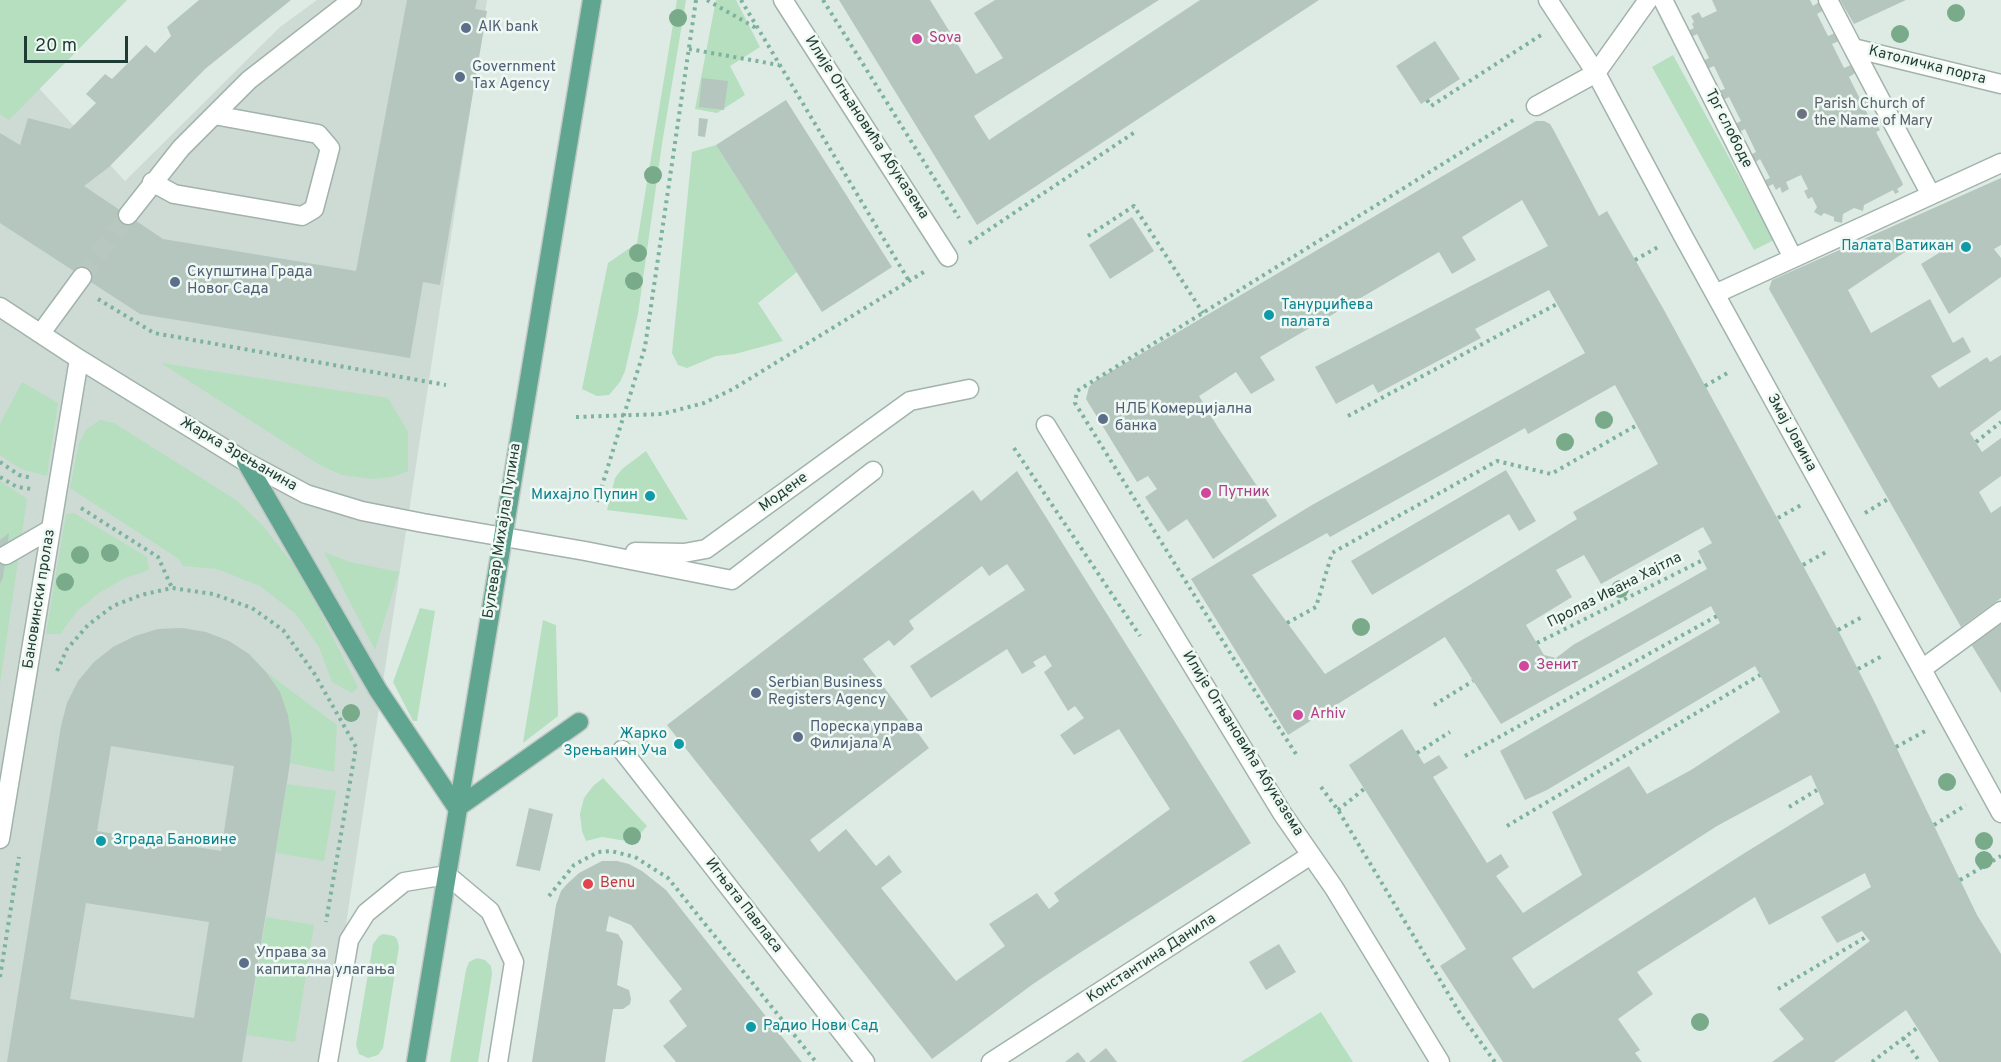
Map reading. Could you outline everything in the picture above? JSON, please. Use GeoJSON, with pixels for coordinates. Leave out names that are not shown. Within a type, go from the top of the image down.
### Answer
{"type":"FeatureCollection","features":[{"type":"Feature","properties":{"kind":"main road","name":"Булевар Михајла Пупина"},"geometry":{"type":"LineString","coordinates":[[416,1062],[592,0]]}},
{"type":"Feature","properties":{"kind":"main road"},"geometry":{"type":"LineString","coordinates":[[246,462],[378,690],[458,808],[579,722]]}},
{"type":"Feature","properties":{"kind":"street"},"geometry":{"type":"LineString","coordinates":[[128,215],[181,148],[249,80],[352,0]]}},
{"type":"Feature","properties":{"kind":"street","name":"Илије Огњановића Абуказема"},"geometry":{"type":"LineString","coordinates":[[783,0],[948,257]]}},
{"type":"Feature","properties":{"kind":"street"},"geometry":{"type":"LineString","coordinates":[[1548,0],[1596,73]]}},
{"type":"Feature","properties":{"kind":"street"},"geometry":{"type":"LineString","coordinates":[[1536,106],[1596,73],[1648,0]]}},
{"type":"Feature","properties":{"kind":"street","name":"Трг слободе"},"geometry":{"type":"LineString","coordinates":[[1663,0],[1793,258]]}},
{"type":"Feature","properties":{"kind":"street","name":"Католичка порта"},"geometry":{"type":"LineString","coordinates":[[1828,0],[1931,195]]}},
{"type":"Feature","properties":{"kind":"street","name":"Католичка порта"},"geometry":{"type":"LineString","coordinates":[[1853,48],[2001,84]]}},
{"type":"Feature","properties":{"kind":"street","name":"Змај Јовина"},"geometry":{"type":"LineString","coordinates":[[1596,73],[2001,813]]}},
{"type":"Feature","properties":{"kind":"street"},"geometry":{"type":"LineString","coordinates":[[152,182],[174,194],[302,216],[314,209],[330,148],[318,134],[214,115]]}},
{"type":"Feature","properties":{"kind":"street"},"geometry":{"type":"LineString","coordinates":[[1715,294],[2001,163]]}},
{"type":"Feature","properties":{"kind":"street"},"geometry":{"type":"LineString","coordinates":[[41,333],[82,277]]}},
{"type":"Feature","properties":{"kind":"street","name":"Жарка Зрењанина"},"geometry":{"type":"LineString","coordinates":[[0,307],[79,359],[246,462],[306,494],[362,511],[502,537]]}},
{"type":"Feature","properties":{"kind":"street","name":"Бановински пролаз"},"geometry":{"type":"LineString","coordinates":[[0,839],[79,359]]}},
{"type":"Feature","properties":{"kind":"street","name":"Модене"},"geometry":{"type":"LineString","coordinates":[[585,551],[684,553],[706,549],[910,401],[969,389]]}},
{"type":"Feature","properties":{"kind":"street","name":"Илије Огњановића Абуказема"},"geometry":{"type":"LineString","coordinates":[[1046,425],[1282,813],[1334,888],[1440,1062]]}},
{"type":"Feature","properties":{"kind":"street","name":"Модене"},"geometry":{"type":"LineString","coordinates":[[502,537],[732,580],[873,471]]}},
{"type":"Feature","properties":{"kind":"street"},"geometry":{"type":"LineString","coordinates":[[6,555],[51,529]]}},
{"type":"Feature","properties":{"kind":"street"},"geometry":{"type":"LineString","coordinates":[[1922,669],[2001,611]]}},
{"type":"Feature","properties":{"kind":"street","name":"Игњата Павласа"},"geometry":{"type":"LineString","coordinates":[[622,750],[865,1062]]}},
{"type":"Feature","properties":{"kind":"street","name":"Константина Данила"},"geometry":{"type":"LineString","coordinates":[[991,1062],[1311,855]]}},
{"type":"Feature","properties":{"kind":"street"},"geometry":{"type":"LineString","coordinates":[[328,1062],[349,940],[366,913],[404,882],[447,874],[490,911],[514,962],[498,1062]]}},
{"type":"Feature","properties":{"kind":"path"},"geometry":{"type":"LineString","coordinates":[[597,502],[645,346],[696,0]]}},
{"type":"Feature","properties":{"kind":"path"},"geometry":{"type":"LineString","coordinates":[[707,0],[758,29]]}},
{"type":"Feature","properties":{"kind":"path"},"geometry":{"type":"LineString","coordinates":[[741,0],[909,281]]}},
{"type":"Feature","properties":{"kind":"path"},"geometry":{"type":"LineString","coordinates":[[823,0],[960,221]]}},
{"type":"Feature","properties":{"kind":"path"},"geometry":{"type":"LineString","coordinates":[[1427,100],[1431,106],[1562,21]]}},
{"type":"Feature","properties":{"kind":"path"},"geometry":{"type":"LineString","coordinates":[[689,49],[780,66]]}},
{"type":"Feature","properties":{"kind":"path"},"geometry":{"type":"LineString","coordinates":[[1296,754],[1075,403],[1077,391],[1536,106]]}},
{"type":"Feature","properties":{"kind":"path"},"geometry":{"type":"LineString","coordinates":[[576,417],[662,414],[704,403],[733,389],[948,257],[1135,132]]}},
{"type":"Feature","properties":{"kind":"path"},"geometry":{"type":"LineString","coordinates":[[1088,236],[1134,206],[1203,313]]}},
{"type":"Feature","properties":{"kind":"path"},"geometry":{"type":"LineString","coordinates":[[1118,216],[1122,224]]}},
{"type":"Feature","properties":{"kind":"path"},"geometry":{"type":"LineString","coordinates":[[966,231],[973,241]]}},
{"type":"Feature","properties":{"kind":"path"},"geometry":{"type":"LineString","coordinates":[[94,297],[154,333],[446,386]]}},
{"type":"Feature","properties":{"kind":"path"},"geometry":{"type":"LineString","coordinates":[[1348,416],[1557,304]]}},
{"type":"Feature","properties":{"kind":"path"},"geometry":{"type":"LineString","coordinates":[[1976,442],[2001,422]]}},
{"type":"Feature","properties":{"kind":"path"},"geometry":{"type":"LineString","coordinates":[[1287,623],[1316,607],[1332,553],[1497,461],[1551,474],[1636,425]]}},
{"type":"Feature","properties":{"kind":"path"},"geometry":{"type":"LineString","coordinates":[[0,462],[20,475],[58,490],[70,501],[158,557],[172,588]]}},
{"type":"Feature","properties":{"kind":"path"},"geometry":{"type":"LineString","coordinates":[[0,477],[17,487],[58,490]]}},
{"type":"Feature","properties":{"kind":"path","name":"Пролаз Ивана Хајтла"},"geometry":{"type":"LineString","coordinates":[[1537,643],[1703,560]]}},
{"type":"Feature","properties":{"kind":"path"},"geometry":{"type":"LineString","coordinates":[[54,678],[67,649],[88,625],[113,606],[141,595],[172,588],[213,594],[252,608],[283,630],[314,673],[357,747],[324,934]]}},
{"type":"Feature","properties":{"kind":"path"},"geometry":{"type":"LineString","coordinates":[[1465,756],[1717,616]]}},
{"type":"Feature","properties":{"kind":"path"},"geometry":{"type":"LineString","coordinates":[[1507,825],[1760,675]]}},
{"type":"Feature","properties":{"kind":"path"},"geometry":{"type":"LineString","coordinates":[[1434,705],[1473,681]]}},
{"type":"Feature","properties":{"kind":"path"},"geometry":{"type":"LineString","coordinates":[[1896,747],[1949,718]]}},
{"type":"Feature","properties":{"kind":"path"},"geometry":{"type":"LineString","coordinates":[[1417,753],[1450,732]]}},
{"type":"Feature","properties":{"kind":"path"},"geometry":{"type":"LineString","coordinates":[[1321,787],[1338,810],[1461,1015],[1494,1062]]}},
{"type":"Feature","properties":{"kind":"path"},"geometry":{"type":"LineString","coordinates":[[1338,810],[1364,789]]}},
{"type":"Feature","properties":{"kind":"path"},"geometry":{"type":"LineString","coordinates":[[1789,807],[1817,789]]}},
{"type":"Feature","properties":{"kind":"path"},"geometry":{"type":"LineString","coordinates":[[1934,825],[1989,791]]}},
{"type":"Feature","properties":{"kind":"path"},"geometry":{"type":"LineString","coordinates":[[0,977],[20,849]]}},
{"type":"Feature","properties":{"kind":"path"},"geometry":{"type":"LineString","coordinates":[[549,896],[574,865],[598,852],[611,850],[635,857],[668,878],[816,1062]]}},
{"type":"Feature","properties":{"kind":"path"},"geometry":{"type":"LineString","coordinates":[[1960,880],[2001,856]]}},
{"type":"Feature","properties":{"kind":"path"},"geometry":{"type":"LineString","coordinates":[[1778,989],[1866,937]]}},
{"type":"Feature","properties":{"kind":"path"},"geometry":{"type":"LineString","coordinates":[[1872,1062],[1917,1028]]}},
{"type":"Feature","properties":{"kind":"path"},"geometry":{"type":"LineString","coordinates":[[1903,1038],[1920,1062]]}},
{"type":"Feature","properties":{"kind":"shaded area"},"geometry":{"type":"Polygon","coordinates":[[[317,0],[487,0],[325,1062],[0,1062],[0,104],[21,69],[125,181],[280,27],[317,0]]]}},
{"type":"Feature","properties":{"kind":"green space"},"geometry":{"type":"Polygon","coordinates":[[[0,0],[127,0],[9,120],[0,114],[0,0]]]}},
{"type":"Feature","properties":{"kind":"green space"},"geometry":{"type":"Polygon","coordinates":[[[677,0],[686,0],[662,144],[638,314],[625,371],[620,382],[609,395],[597,396],[582,389],[608,263],[637,243],[677,0]]]}},
{"type":"Feature","properties":{"kind":"green space"},"geometry":{"type":"Polygon","coordinates":[[[716,0],[736,0],[760,47],[730,66],[745,95],[717,113],[695,109],[716,0]]]}},
{"type":"Feature","properties":{"kind":"green space"},"geometry":{"type":"Polygon","coordinates":[[[1673,55],[1774,240],[1754,250],[1652,67],[1673,55]]]}},
{"type":"Feature","properties":{"kind":"green space"},"geometry":{"type":"Polygon","coordinates":[[[716,145],[797,272],[758,303],[783,341],[735,354],[716,356],[687,368],[678,365],[672,353],[692,152],[716,145]]]}},
{"type":"Feature","properties":{"kind":"green space"},"geometry":{"type":"Polygon","coordinates":[[[161,363],[388,398],[408,432],[408,471],[392,477],[374,479],[342,475],[320,465],[161,363]]]}},
{"type":"Feature","properties":{"kind":"green space"},"geometry":{"type":"Polygon","coordinates":[[[22,382],[58,403],[47,476],[21,469],[0,455],[0,424],[22,382]]]}},
{"type":"Feature","properties":{"kind":"green space"},"geometry":{"type":"Polygon","coordinates":[[[100,420],[114,423],[236,500],[262,525],[301,574],[358,687],[352,693],[332,682],[319,647],[296,614],[260,586],[217,569],[183,566],[179,559],[70,488],[79,443],[87,429],[100,420]]]}},
{"type":"Feature","properties":{"kind":"green space"},"geometry":{"type":"Polygon","coordinates":[[[646,451],[688,520],[607,510],[615,478],[622,469],[646,451]]]}},
{"type":"Feature","properties":{"kind":"green space"},"geometry":{"type":"Polygon","coordinates":[[[0,481],[27,499],[0,684],[0,481]]]}},
{"type":"Feature","properties":{"kind":"green space"},"geometry":{"type":"Polygon","coordinates":[[[74,513],[147,557],[149,570],[125,578],[99,593],[78,610],[60,634],[46,634],[66,514],[74,513]]]}},
{"type":"Feature","properties":{"kind":"green space"},"geometry":{"type":"Polygon","coordinates":[[[324,552],[350,562],[399,572],[375,650],[324,552]]]}},
{"type":"Feature","properties":{"kind":"green space"},"geometry":{"type":"Polygon","coordinates":[[[420,608],[435,611],[417,721],[413,721],[393,682],[420,608]]]}},
{"type":"Feature","properties":{"kind":"green space"},"geometry":{"type":"Polygon","coordinates":[[[543,620],[556,625],[558,716],[523,743],[543,620]]]}},
{"type":"Feature","properties":{"kind":"green space"},"geometry":{"type":"Polygon","coordinates":[[[266,672],[337,725],[334,772],[290,763],[292,739],[288,715],[280,692],[266,672]]]}},
{"type":"Feature","properties":{"kind":"green space"},"geometry":{"type":"Polygon","coordinates":[[[603,778],[647,826],[633,842],[602,837],[586,841],[580,814],[584,798],[603,778]]]}},
{"type":"Feature","properties":{"kind":"green space"},"geometry":{"type":"Polygon","coordinates":[[[287,784],[336,791],[324,861],[276,853],[287,784]]]}},
{"type":"Feature","properties":{"kind":"green space"},"geometry":{"type":"Polygon","coordinates":[[[266,917],[314,925],[295,1042],[247,1035],[266,917]]]}},
{"type":"Feature","properties":{"kind":"green space"},"geometry":{"type":"Polygon","coordinates":[[[383,934],[394,936],[399,947],[383,1048],[378,1055],[368,1058],[359,1054],[356,1045],[373,944],[383,934]]]}},
{"type":"Feature","properties":{"kind":"green space"},"geometry":{"type":"Polygon","coordinates":[[[477,958],[485,960],[491,966],[492,974],[478,1062],[450,1062],[466,970],[469,962],[477,958]]]}},
{"type":"Feature","properties":{"kind":"green space"},"geometry":{"type":"Polygon","coordinates":[[[1321,1012],[1353,1062],[1241,1062],[1321,1012]]]}},
{"type":"Feature","properties":{"kind":"building"},"geometry":{"type":"Polygon","coordinates":[[[199,0],[291,0],[205,69],[109,167],[84,186],[163,239],[356,271],[407,0],[477,0],[475,9],[487,11],[440,285],[423,282],[410,358],[140,314],[0,223],[0,133],[20,145],[28,118],[70,129],[96,103],[86,94],[105,74],[112,79],[146,45],[155,53],[171,36],[167,27],[199,0]]]}},
{"type":"Feature","properties":{"kind":"building"},"geometry":{"type":"Polygon","coordinates":[[[839,0],[930,0],[976,74],[1003,58],[974,13],[995,0],[1159,0],[974,116],[989,140],[1200,0],[1319,0],[977,225],[839,0]]]}},
{"type":"Feature","properties":{"kind":"building","name":"Parish Church of the Name of Mary"},"geometry":{"type":"Polygon","coordinates":[[[1712,0],[1810,0],[1813,6],[1819,2],[1824,10],[1817,14],[1828,36],[1835,33],[1839,41],[1832,44],[1844,68],[1851,65],[1855,73],[1849,77],[1860,99],[1867,96],[1870,104],[1864,107],[1873,125],[1877,124],[1880,130],[1876,132],[1902,182],[1903,185],[1897,189],[1899,192],[1895,194],[1893,190],[1864,205],[1863,211],[1854,208],[1843,214],[1842,223],[1834,221],[1834,217],[1824,213],[1821,216],[1814,212],[1817,207],[1812,197],[1808,199],[1804,191],[1808,189],[1801,175],[1786,182],[1789,189],[1782,193],[1780,187],[1776,190],[1773,184],[1767,187],[1763,181],[1770,178],[1760,159],[1754,163],[1750,155],[1756,152],[1745,129],[1739,132],[1735,124],[1741,121],[1729,97],[1723,100],[1718,91],[1725,89],[1714,66],[1707,69],[1703,61],[1709,58],[1697,34],[1691,37],[1688,31],[1694,28],[1691,16],[1699,12],[1702,18],[1717,11],[1712,0]]]}},
{"type":"Feature","properties":{"kind":"building"},"geometry":{"type":"Polygon","coordinates":[[[1840,0],[1906,0],[1854,24],[1840,0]]]}},
{"type":"Feature","properties":{"kind":"building"},"geometry":{"type":"Polygon","coordinates":[[[1435,41],[1460,79],[1421,104],[1396,66],[1435,41]]]}},
{"type":"Feature","properties":{"kind":"building"},"geometry":{"type":"Polygon","coordinates":[[[702,78],[728,81],[724,110],[699,107],[702,78]]]}},
{"type":"Feature","properties":{"kind":"building"},"geometry":{"type":"Polygon","coordinates":[[[786,100],[892,267],[822,312],[716,145],[786,100]]]}},
{"type":"Feature","properties":{"kind":"building"},"geometry":{"type":"Polygon","coordinates":[[[699,118],[708,119],[705,137],[698,136],[699,118]]]}},
{"type":"Feature","properties":{"kind":"building"},"geometry":{"type":"Polygon","coordinates":[[[1536,121],[1550,124],[1599,216],[1607,211],[1664,310],[1838,630],[1977,915],[2001,954],[2001,1062],[1939,1062],[1906,1010],[1834,1062],[1772,1062],[1804,1039],[1779,1009],[1870,941],[1862,931],[1837,943],[1821,917],[1871,887],[1865,873],[1769,925],[1755,897],[1637,972],[1653,994],[1618,1019],[1640,1050],[1635,1053],[1642,1062],[1503,1062],[1440,966],[1466,949],[1349,765],[1402,729],[1424,764],[1439,755],[1448,768],[1433,777],[1487,863],[1501,854],[1509,867],[1496,876],[1523,913],[1582,875],[1552,812],[1629,766],[1647,794],[1691,770],[1780,712],[1755,666],[1547,790],[1525,800],[1500,751],[1720,623],[1711,606],[1501,724],[1445,637],[1288,735],[1191,579],[1312,505],[1585,353],[1549,290],[1475,329],[1481,338],[1378,393],[1373,384],[1336,404],[1315,367],[1548,246],[1522,200],[1462,237],[1476,260],[1452,274],[1439,252],[1260,357],[1275,380],[1251,394],[1236,372],[1199,396],[1277,516],[1213,559],[1187,519],[1168,532],[1145,497],[1157,489],[1148,476],[1137,482],[1086,399],[1089,387],[1095,381],[1536,121]],[[1615,385],[1528,434],[1525,428],[1330,537],[1327,533],[1252,575],[1325,674],[1577,519],[1573,512],[1658,464],[1615,385]],[[1703,527],[1601,584],[1584,555],[1556,570],[1572,597],[1526,625],[1544,655],[1556,658],[1573,645],[1707,569],[1698,551],[1712,543],[1703,527]],[[1811,775],[1717,826],[1512,958],[1533,989],[1824,804],[1811,775]]]}},
{"type":"Feature","properties":{"kind":"building"},"geometry":{"type":"Polygon","coordinates":[[[2001,178],[2001,245],[1994,249],[2001,258],[2001,277],[1949,314],[1921,264],[1939,253],[1931,242],[1925,245],[1923,240],[1848,290],[1871,333],[1930,299],[1953,343],[1963,337],[1971,352],[1931,376],[1939,388],[1987,357],[1990,362],[2001,355],[2001,410],[1970,433],[1982,452],[2001,438],[2001,476],[1979,492],[1991,513],[2001,506],[2001,598],[1961,627],[1769,289],[1772,280],[2001,178]]]}},
{"type":"Feature","properties":{"kind":"building"},"geometry":{"type":"Polygon","coordinates":[[[1132,217],[1154,251],[1110,279],[1089,245],[1132,217]]]}},
{"type":"Feature","properties":{"kind":"building"},"geometry":{"type":"Polygon","coordinates":[[[1506,470],[1536,521],[1519,531],[1509,514],[1372,595],[1351,561],[1506,470]]]}},
{"type":"Feature","properties":{"kind":"building"},"geometry":{"type":"Polygon","coordinates":[[[1017,471],[1251,843],[1033,984],[932,1059],[667,725],[973,490],[981,501],[1017,471]],[[1007,564],[989,576],[982,566],[909,621],[914,629],[894,646],[889,640],[863,659],[929,748],[810,840],[819,852],[846,829],[876,866],[889,855],[902,872],[881,888],[956,981],[1005,946],[989,924],[1037,893],[1049,909],[1059,901],[1054,893],[1170,809],[1119,729],[1074,755],[1060,735],[1084,718],[1075,706],[1068,711],[1044,672],[1052,666],[1045,655],[1033,662],[1036,666],[1022,674],[1007,649],[931,698],[910,666],[1025,590],[1007,564]]]}},
{"type":"Feature","properties":{"kind":"building"},"geometry":{"type":"Polygon","coordinates":[[[9,533],[3,577],[0,584],[0,540],[9,533]]]}},
{"type":"Feature","properties":{"kind":"building"},"geometry":{"type":"Polygon","coordinates":[[[2001,622],[2001,693],[1971,644],[2001,622]]]}},
{"type":"Feature","properties":{"kind":"building","name":"Зграда Бановине"},"geometry":{"type":"Polygon","coordinates":[[[182,628],[206,632],[229,641],[249,654],[280,692],[288,715],[292,739],[290,763],[242,1062],[7,1062],[61,726],[67,703],[78,681],[94,662],[113,647],[135,636],[158,629],[182,628]],[[111,746],[97,831],[221,851],[234,766],[111,746]],[[86,903],[70,999],[194,1018],[209,922],[86,903]]]}},
{"type":"Feature","properties":{"kind":"building"},"geometry":{"type":"Polygon","coordinates":[[[646,738],[651,746],[644,751],[638,744],[646,738]]]}},
{"type":"Feature","properties":{"kind":"building"},"geometry":{"type":"Polygon","coordinates":[[[529,808],[553,814],[540,871],[516,866],[529,808]]]}},
{"type":"Feature","properties":{"kind":"building"},"geometry":{"type":"Polygon","coordinates":[[[602,861],[629,864],[666,890],[802,1062],[676,1062],[663,1046],[687,1026],[669,1001],[682,989],[631,925],[609,916],[606,931],[618,934],[623,942],[617,985],[629,990],[631,999],[630,1004],[623,1009],[613,1009],[605,1062],[532,1062],[556,905],[561,891],[567,884],[579,873],[602,861]]]}},
{"type":"Feature","properties":{"kind":"building"},"geometry":{"type":"Polygon","coordinates":[[[1279,944],[1296,972],[1266,990],[1249,962],[1279,944]]]}},
{"type":"Feature","properties":{"kind":"building"},"geometry":{"type":"Polygon","coordinates":[[[1106,1048],[1117,1062],[1089,1062],[1106,1048]]]}},
{"type":"Feature","properties":{"kind":"building"},"geometry":{"type":"Polygon","coordinates":[[[1078,1052],[1086,1062],[1065,1062],[1078,1052]]]}},
{"type":"Feature","properties":{"kind":"tunnel"},"geometry":{"type":"LineString","coordinates":[[82,277],[128,215]]}},
{"type":"Feature","properties":{"kind":"place","name":"AIK bank"},"geometry":{"type":"Point","coordinates":[466,28]}},
{"type":"Feature","properties":{"kind":"place","name":"Sova"},"geometry":{"type":"Point","coordinates":[917,39]}},
{"type":"Feature","properties":{"kind":"place","name":"Government Tax Agency"},"geometry":{"type":"Point","coordinates":[460,77]}},
{"type":"Feature","properties":{"kind":"place","name":"Parish Church of the Name of Mary"},"geometry":{"type":"Point","coordinates":[1802,114]}},
{"type":"Feature","properties":{"kind":"place","name":"Палата Ватикан"},"geometry":{"type":"Point","coordinates":[1966,247]}},
{"type":"Feature","properties":{"kind":"place","name":"Скупштина Града Новог Сада"},"geometry":{"type":"Point","coordinates":[175,282]}},
{"type":"Feature","properties":{"kind":"place","name":"Танурџићева палата"},"geometry":{"type":"Point","coordinates":[1269,315]}},
{"type":"Feature","properties":{"kind":"place","name":"НЛБ Комерцијална банка"},"geometry":{"type":"Point","coordinates":[1103,419]}},
{"type":"Feature","properties":{"kind":"place","name":"Путник"},"geometry":{"type":"Point","coordinates":[1206,493]}},
{"type":"Feature","properties":{"kind":"place","name":"Михајло Пупин"},"geometry":{"type":"Point","coordinates":[650,496]}},
{"type":"Feature","properties":{"kind":"place","name":"Зенит"},"geometry":{"type":"Point","coordinates":[1524,666]}},
{"type":"Feature","properties":{"kind":"place","name":"Serbian Business Registers Agency"},"geometry":{"type":"Point","coordinates":[756,693]}},
{"type":"Feature","properties":{"kind":"place","name":"Arhiv"},"geometry":{"type":"Point","coordinates":[1298,715]}},
{"type":"Feature","properties":{"kind":"place","name":"Пореска управа Филијала А"},"geometry":{"type":"Point","coordinates":[798,737]}},
{"type":"Feature","properties":{"kind":"place","name":"Жарко Зрењанин Уча"},"geometry":{"type":"Point","coordinates":[679,744]}},
{"type":"Feature","properties":{"kind":"place","name":"Зграда Бановине"},"geometry":{"type":"Point","coordinates":[101,841]}},
{"type":"Feature","properties":{"kind":"place","name":"Benu"},"geometry":{"type":"Point","coordinates":[588,884]}},
{"type":"Feature","properties":{"kind":"place","name":"Управа за капитална улагања"},"geometry":{"type":"Point","coordinates":[244,963]}},
{"type":"Feature","properties":{"kind":"place","name":"Радио Нови Сад"},"geometry":{"type":"Point","coordinates":[751,1027]}}]}
